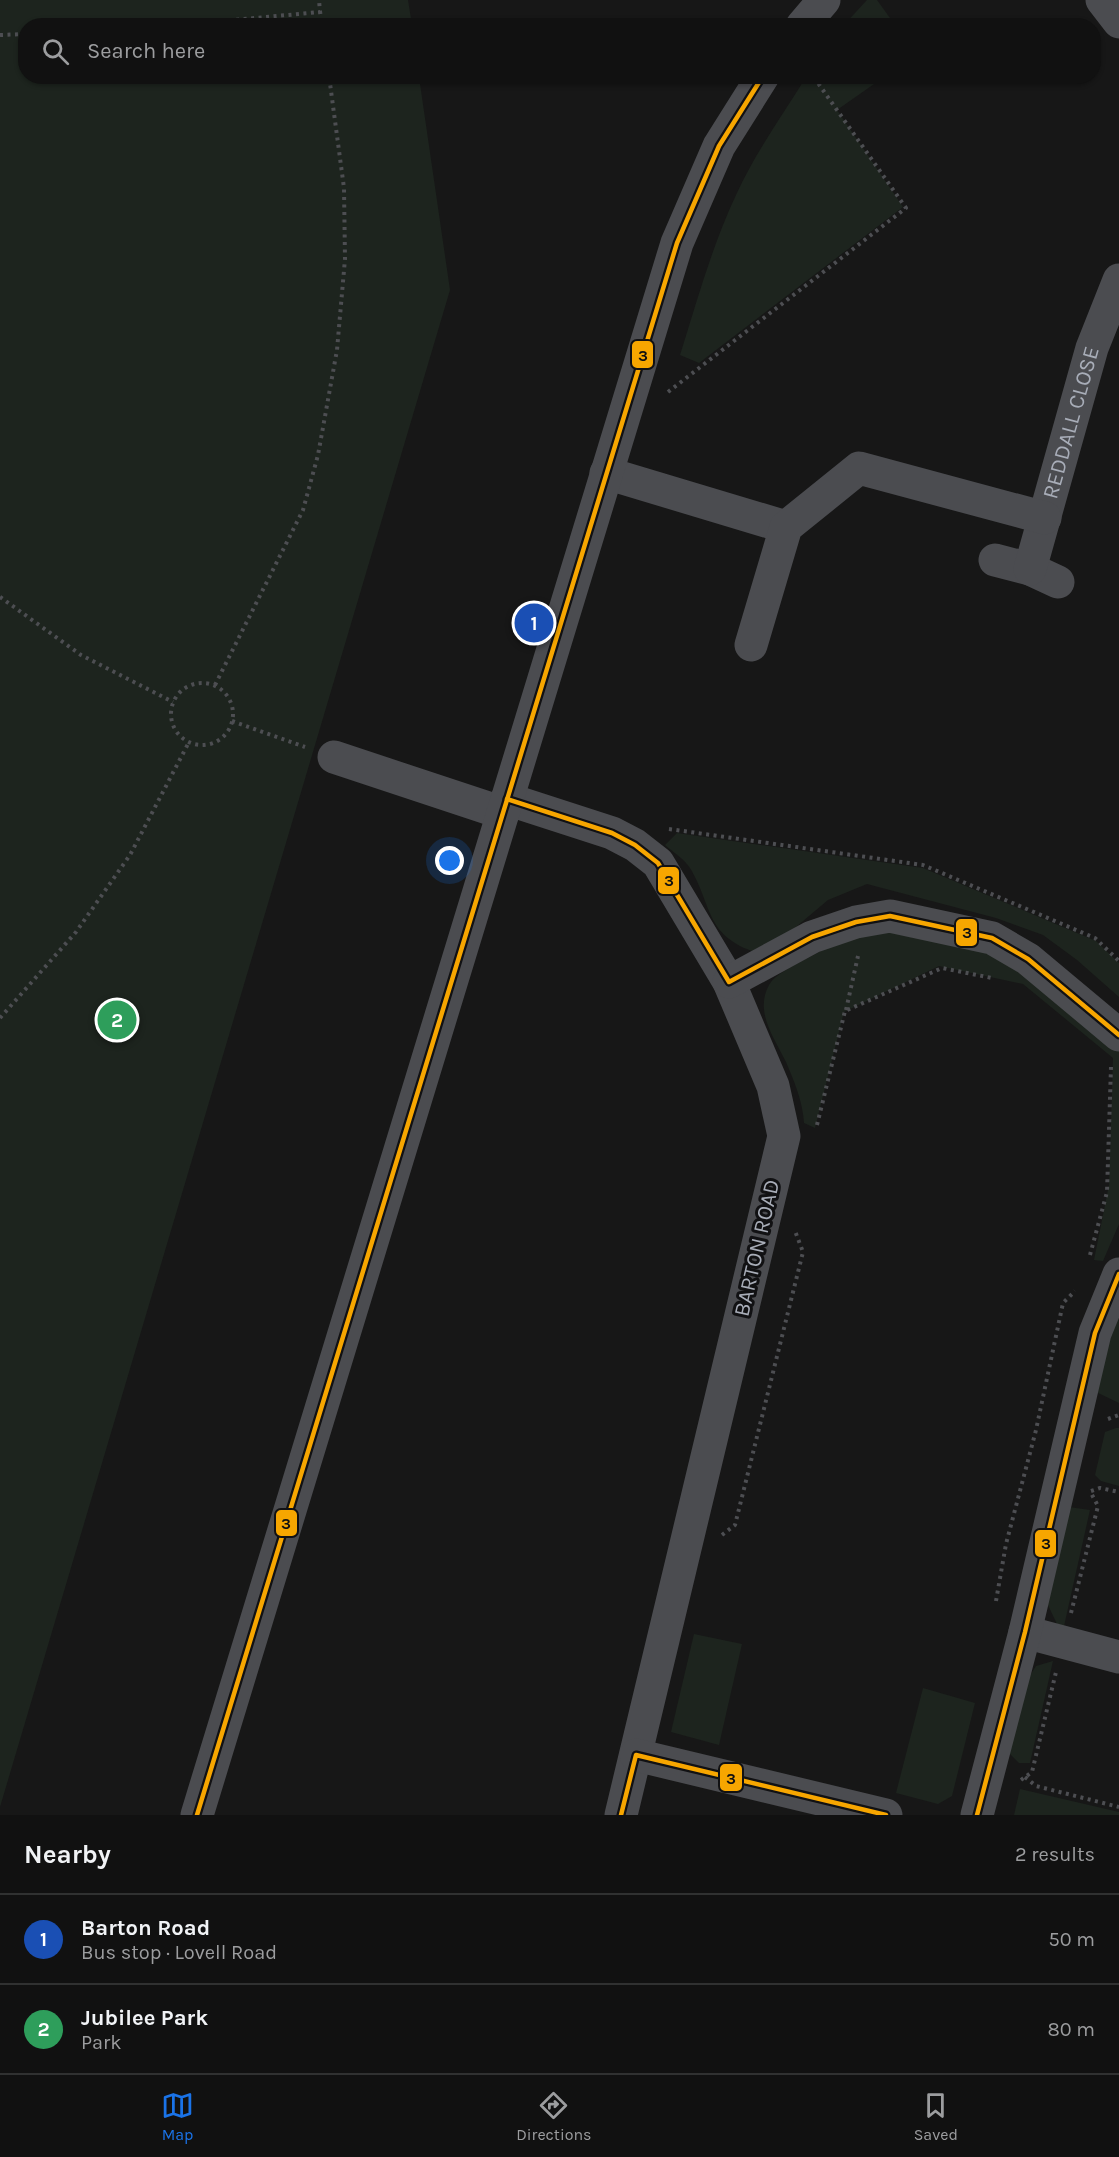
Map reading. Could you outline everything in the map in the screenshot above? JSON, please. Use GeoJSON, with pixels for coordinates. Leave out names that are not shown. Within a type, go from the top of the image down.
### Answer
{"type":"FeatureCollection","features":[{"type":"Feature","properties":{"kind":"street"},"geometry":{"type":"LineString","coordinates":[[809,18],[824,0]]}},
{"type":"Feature","properties":{"kind":"street"},"geometry":{"type":"LineString","coordinates":[[1102,0],[1119,22]]}},
{"type":"Feature","properties":{"kind":"street"},"geometry":{"type":"LineString","coordinates":[[197,1815],[677,243],[719,146],[758,84]]}},
{"type":"Feature","properties":{"kind":"street","name":"REDDALL CLOSE"},"geometry":{"type":"LineString","coordinates":[[994,560],[1044,576],[1045,518],[1092,348],[1119,280]]}},
{"type":"Feature","properties":{"kind":"street"},"geometry":{"type":"LineString","coordinates":[[751,645],[786,527],[859,468],[1045,518]]}},
{"type":"Feature","properties":{"kind":"street"},"geometry":{"type":"LineString","coordinates":[[606,473],[786,527]]}},
{"type":"Feature","properties":{"kind":"street","name":"BARTON ROAD"},"geometry":{"type":"LineString","coordinates":[[334,757],[505,806],[612,833],[635,845],[658,863],[729,982],[773,1086],[784,1136],[621,1815]]}},
{"type":"Feature","properties":{"kind":"street"},"geometry":{"type":"LineString","coordinates":[[729,982],[812,937],[890,915],[992,938],[1028,959],[1115,1047]]}},
{"type":"Feature","properties":{"kind":"street"},"geometry":{"type":"LineString","coordinates":[[977,1815],[1025,1632],[1095,1333],[1119,1274]]}},
{"type":"Feature","properties":{"kind":"street"},"geometry":{"type":"LineString","coordinates":[[1025,1632],[1119,1657]]}},
{"type":"Feature","properties":{"kind":"street"},"geometry":{"type":"LineString","coordinates":[[636,1755],[886,1815]]}},
{"type":"Feature","properties":{"kind":"path"},"geometry":{"type":"LineString","coordinates":[[318,0],[321,18]]}},
{"type":"Feature","properties":{"kind":"path"},"geometry":{"type":"LineString","coordinates":[[255,18],[320,12]]}},
{"type":"Feature","properties":{"kind":"path"},"geometry":{"type":"LineString","coordinates":[[0,35],[18,34]]}},
{"type":"Feature","properties":{"kind":"path"},"geometry":{"type":"LineString","coordinates":[[215,685],[303,510],[318,455],[337,350],[345,259],[344,188],[330,84]]}},
{"type":"Feature","properties":{"kind":"path"},"geometry":{"type":"LineString","coordinates":[[626,409],[648,406],[906,208],[819,84]]}},
{"type":"Feature","properties":{"kind":"path"},"geometry":{"type":"LineString","coordinates":[[0,597],[81,655],[116,675],[173,702]]}},
{"type":"Feature","properties":{"kind":"path"},"geometry":{"type":"LineString","coordinates":[[195,683],[215,685],[230,700],[232,721],[223,737],[215,742],[198,744],[189,742],[175,729],[171,711],[173,702],[178,693],[195,683]]}},
{"type":"Feature","properties":{"kind":"path"},"geometry":{"type":"LineString","coordinates":[[232,721],[334,757]]}},
{"type":"Feature","properties":{"kind":"path"},"geometry":{"type":"LineString","coordinates":[[0,1018],[76,932],[130,855],[189,742]]}},
{"type":"Feature","properties":{"kind":"path"},"geometry":{"type":"LineString","coordinates":[[635,845],[668,829],[923,865],[1095,938],[1119,961]]}},
{"type":"Feature","properties":{"kind":"path"},"geometry":{"type":"LineString","coordinates":[[814,1135],[846,1011],[866,920]]}},
{"type":"Feature","properties":{"kind":"path"},"geometry":{"type":"LineString","coordinates":[[846,1011],[942,968],[999,980]]}},
{"type":"Feature","properties":{"kind":"path"},"geometry":{"type":"LineString","coordinates":[[1089,1261],[1107,1192],[1115,1047]]}},
{"type":"Feature","properties":{"kind":"path"},"geometry":{"type":"LineString","coordinates":[[684,1554],[702,1552],[735,1525],[803,1252],[794,1228]]}},
{"type":"Feature","properties":{"kind":"path"},"geometry":{"type":"LineString","coordinates":[[1025,1632],[1002,1623],[994,1608],[1006,1544],[1036,1430],[1063,1304],[1083,1284]]}},
{"type":"Feature","properties":{"kind":"path"},"geometry":{"type":"LineString","coordinates":[[1114,1417],[1119,1421]]}},
{"type":"Feature","properties":{"kind":"path"},"geometry":{"type":"LineString","coordinates":[[1090,1491],[1100,1488],[1119,1492]]}},
{"type":"Feature","properties":{"kind":"path"},"geometry":{"type":"LineString","coordinates":[[1025,1777],[1036,1786],[1119,1807]]}},
{"type":"Feature","properties":{"kind":"shaded area"},"geometry":{"type":"Polygon","coordinates":[[[0,0],[408,0],[411,18],[18,18],[18,84],[420,84],[450,290],[0,1807],[0,0]]]}},
{"type":"Feature","properties":{"kind":"shaded area"},"geometry":{"type":"Polygon","coordinates":[[[867,0],[877,0],[890,18],[850,18],[867,0]]]}},
{"type":"Feature","properties":{"kind":"shaded area"},"geometry":{"type":"Polygon","coordinates":[[[802,84],[874,84],[837,110],[903,207],[699,363],[680,355],[720,234],[736,195],[769,135],[802,84]]]}},
{"type":"Feature","properties":{"kind":"shaded area"},"geometry":{"type":"Polygon","coordinates":[[[677,833],[923,868],[1096,941],[1119,963],[1119,997],[1077,960],[1043,935],[996,918],[867,884],[828,900],[790,932],[752,951],[737,944],[718,927],[690,868],[665,845],[677,833]]]}},
{"type":"Feature","properties":{"kind":"shaded area"},"geometry":{"type":"Polygon","coordinates":[[[873,929],[1001,955],[1119,1050],[1119,1224],[1103,1261],[1094,1260],[1109,1185],[1113,1058],[1023,984],[939,966],[844,1012],[815,1128],[804,1123],[795,1084],[768,1025],[764,1005],[765,995],[775,977],[784,971],[845,939],[873,929]]]}},
{"type":"Feature","properties":{"kind":"shaded area"},"geometry":{"type":"Polygon","coordinates":[[[1119,1304],[1119,1403],[1094,1391],[1119,1304]]]}},
{"type":"Feature","properties":{"kind":"shaded area"},"geometry":{"type":"Polygon","coordinates":[[[1119,1428],[1119,1486],[1101,1481],[1095,1475],[1105,1432],[1119,1428]]]}},
{"type":"Feature","properties":{"kind":"shaded area"},"geometry":{"type":"Polygon","coordinates":[[[1069,1507],[1090,1510],[1064,1626],[1057,1624],[1047,1603],[1069,1507]]]}},
{"type":"Feature","properties":{"kind":"shaded area"},"geometry":{"type":"Polygon","coordinates":[[[694,1634],[742,1644],[719,1745],[671,1732],[694,1634]]]}},
{"type":"Feature","properties":{"kind":"shaded area"},"geometry":{"type":"Polygon","coordinates":[[[1053,1661],[1030,1763],[1019,1763],[1009,1753],[1029,1677],[1036,1666],[1053,1661]]]}},
{"type":"Feature","properties":{"kind":"shaded area"},"geometry":{"type":"Polygon","coordinates":[[[923,1688],[975,1703],[952,1796],[938,1804],[896,1793],[923,1688]]]}},
{"type":"Feature","properties":{"kind":"shaded area"},"geometry":{"type":"Polygon","coordinates":[[[1020,1789],[1119,1812],[1119,1815],[1014,1815],[1020,1789]]]}},
{"type":"Feature","properties":{"kind":"transit line","name":"3"},"geometry":{"type":"LineString","coordinates":[[197,1815],[677,243],[719,146],[758,84]]}},
{"type":"Feature","properties":{"kind":"transit line","name":"3"},"geometry":{"type":"LineString","coordinates":[[507,799],[612,833],[635,845],[658,863],[729,982],[812,937],[856,922],[890,916],[992,938],[1028,959],[1119,1035]]}},
{"type":"Feature","properties":{"kind":"transit line","name":"3"},"geometry":{"type":"LineString","coordinates":[[977,1815],[1025,1632],[1095,1333],[1119,1274]]}},
{"type":"Feature","properties":{"kind":"transit line","name":"3"},"geometry":{"type":"LineString","coordinates":[[621,1815],[636,1755],[886,1815]]}},
{"type":"Feature","properties":{"kind":"place","name":"Barton Road"},"geometry":{"type":"Point","coordinates":[534,623]}},
{"type":"Feature","properties":{"kind":"place","name":"Jubilee Park"},"geometry":{"type":"Point","coordinates":[117,1020]}}]}
